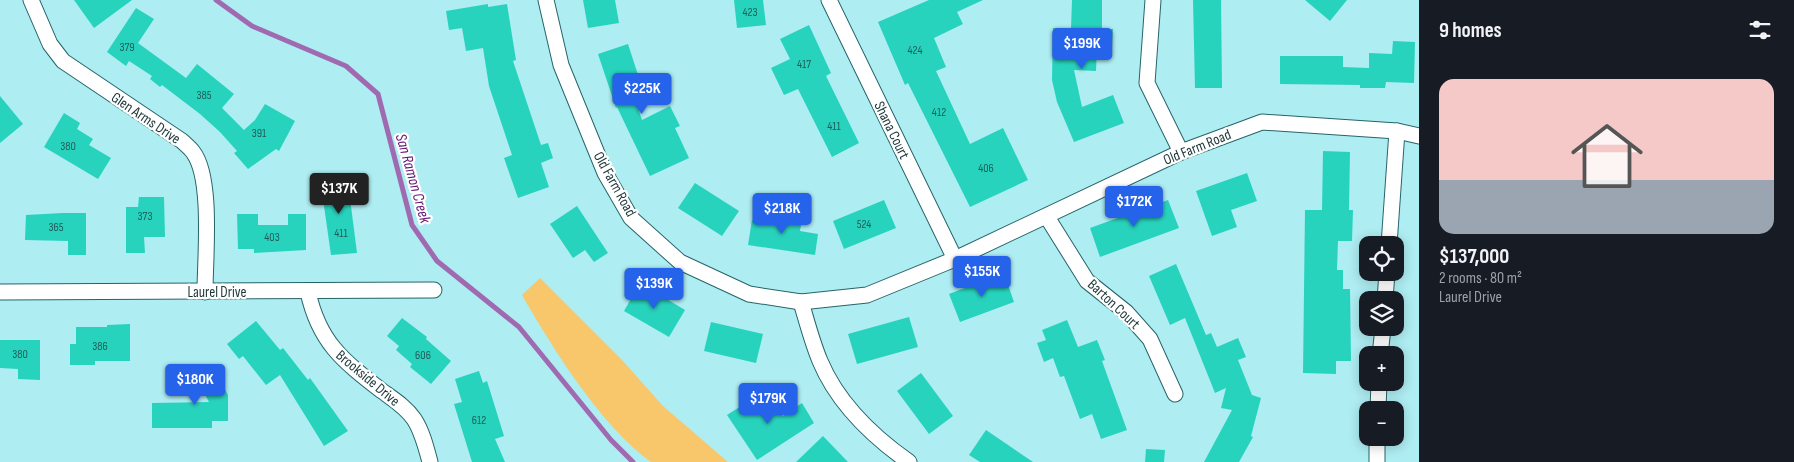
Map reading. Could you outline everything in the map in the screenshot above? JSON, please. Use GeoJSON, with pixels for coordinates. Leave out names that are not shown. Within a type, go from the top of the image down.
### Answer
{"type":"FeatureCollection","features":[{"type":"Feature","properties":{"kind":"street","name":"Glen Arms Drive"},"geometry":{"type":"LineString","coordinates":[[31,0],[50,44],[63,61],[182,141],[193,151],[199,163],[205,188],[205,292]]}},
{"type":"Feature","properties":{"kind":"street","name":"Old Farm Road"},"geometry":{"type":"LineString","coordinates":[[546,0],[561,65],[605,173],[631,218],[680,262],[750,294],[801,302],[866,296],[955,259],[1047,217],[1181,152],[1262,122],[1397,131],[1419,136]]}},
{"type":"Feature","properties":{"kind":"street","name":"Shana Court"},"geometry":{"type":"LineString","coordinates":[[829,0],[955,259]]}},
{"type":"Feature","properties":{"kind":"street"},"geometry":{"type":"LineString","coordinates":[[1153,0],[1147,83],[1181,152]]}},
{"type":"Feature","properties":{"kind":"street"},"geometry":{"type":"LineString","coordinates":[[1390,236],[1397,131]]}},
{"type":"Feature","properties":{"kind":"street","name":"Barton Court"},"geometry":{"type":"LineString","coordinates":[[1047,217],[1087,281],[1126,312],[1150,339],[1175,394]]}},
{"type":"Feature","properties":{"kind":"street","name":"Laurel Drive"},"geometry":{"type":"LineString","coordinates":[[0,292],[434,290]]}},
{"type":"Feature","properties":{"kind":"street","name":"Brookside Drive"},"geometry":{"type":"LineString","coordinates":[[308,292],[316,322],[332,347],[358,372],[414,418],[422,435],[430,462]]}},
{"type":"Feature","properties":{"kind":"street"},"geometry":{"type":"LineString","coordinates":[[801,302],[820,361],[845,405],[881,443],[910,462]]}},
{"type":"Feature","properties":{"kind":"street"},"geometry":{"type":"LineString","coordinates":[[1377,462],[1378,446]]}},
{"type":"Feature","properties":{"kind":"shaded area"},"geometry":{"type":"Polygon","coordinates":[[[540,278],[622,360],[663,406],[728,462],[651,462],[632,447],[596,408],[579,385],[548,339],[522,295],[540,278]]]}},
{"type":"Feature","properties":{"kind":"building"},"geometry":{"type":"Polygon","coordinates":[[[74,0],[132,0],[94,28],[74,0]]]}},
{"type":"Feature","properties":{"kind":"building"},"geometry":{"type":"Polygon","coordinates":[[[583,0],[615,0],[619,23],[588,28],[583,0]]]}},
{"type":"Feature","properties":{"kind":"building"},"geometry":{"type":"Polygon","coordinates":[[[734,0],[763,0],[766,25],[737,28],[734,0]]]}},
{"type":"Feature","properties":{"kind":"building"},"geometry":{"type":"Polygon","coordinates":[[[929,0],[983,0],[957,12],[963,24],[934,38],[946,67],[936,71],[970,144],[1003,128],[1028,180],[970,207],[908,83],[905,85],[878,22],[929,0]]]}},
{"type":"Feature","properties":{"kind":"building"},"geometry":{"type":"Polygon","coordinates":[[[1072,0],[1102,0],[1102,29],[1113,29],[1112,46],[1097,46],[1096,71],[1074,70],[1082,107],[1113,95],[1124,123],[1074,142],[1057,102],[1052,80],[1053,28],[1071,28],[1072,0]]]}},
{"type":"Feature","properties":{"kind":"building"},"geometry":{"type":"Polygon","coordinates":[[[1193,0],[1221,0],[1222,88],[1195,88],[1193,0]]]}},
{"type":"Feature","properties":{"kind":"building"},"geometry":{"type":"Polygon","coordinates":[[[1305,0],[1347,0],[1330,21],[1305,0]]]}},
{"type":"Feature","properties":{"kind":"building"},"geometry":{"type":"Polygon","coordinates":[[[488,4],[488,7],[507,4],[516,60],[513,61],[541,145],[548,143],[553,158],[541,163],[549,187],[518,198],[504,158],[512,155],[489,86],[483,48],[466,51],[462,28],[449,30],[446,11],[488,4]]]}},
{"type":"Feature","properties":{"kind":"building"},"geometry":{"type":"Polygon","coordinates":[[[136,8],[154,19],[138,43],[186,78],[197,64],[234,94],[222,108],[244,130],[255,120],[265,104],[295,121],[279,151],[276,149],[248,169],[234,153],[237,151],[200,114],[162,85],[160,87],[150,79],[152,76],[129,61],[126,66],[107,52],[136,8]]]}},
{"type":"Feature","properties":{"kind":"building"},"geometry":{"type":"Polygon","coordinates":[[[809,25],[831,73],[826,76],[859,143],[832,157],[798,89],[784,95],[771,68],[790,59],[780,39],[809,25]]]}},
{"type":"Feature","properties":{"kind":"building"},"geometry":{"type":"Polygon","coordinates":[[[1393,41],[1415,42],[1414,83],[1386,82],[1385,88],[1360,88],[1360,85],[1280,84],[1280,56],[1343,56],[1343,67],[1369,68],[1369,53],[1392,54],[1393,41]]]}},
{"type":"Feature","properties":{"kind":"building"},"geometry":{"type":"Polygon","coordinates":[[[628,44],[641,84],[631,87],[642,120],[670,106],[680,126],[675,128],[689,158],[650,176],[616,108],[598,54],[628,44]]]}},
{"type":"Feature","properties":{"kind":"building"},"geometry":{"type":"Polygon","coordinates":[[[0,96],[23,124],[0,143],[0,96]]]}},
{"type":"Feature","properties":{"kind":"building"},"geometry":{"type":"Polygon","coordinates":[[[64,113],[80,123],[77,129],[93,139],[89,145],[111,158],[98,179],[44,147],[64,113]]]}},
{"type":"Feature","properties":{"kind":"building"},"geometry":{"type":"Polygon","coordinates":[[[1323,151],[1350,152],[1349,210],[1353,210],[1352,241],[1338,241],[1337,270],[1343,270],[1343,289],[1350,289],[1351,361],[1336,361],[1336,374],[1303,373],[1305,210],[1322,210],[1323,151]]]}},
{"type":"Feature","properties":{"kind":"building"},"geometry":{"type":"Polygon","coordinates":[[[1247,173],[1257,201],[1231,210],[1237,227],[1212,236],[1196,191],[1247,173]]]}},
{"type":"Feature","properties":{"kind":"building"},"geometry":{"type":"Polygon","coordinates":[[[347,175],[357,253],[331,255],[320,178],[347,175]]]}},
{"type":"Feature","properties":{"kind":"building"},"geometry":{"type":"Polygon","coordinates":[[[695,183],[739,211],[722,236],[678,208],[695,183]]]}},
{"type":"Feature","properties":{"kind":"building"},"geometry":{"type":"Polygon","coordinates":[[[139,197],[164,197],[165,237],[144,237],[145,253],[126,253],[126,207],[138,207],[139,197]]]}},
{"type":"Feature","properties":{"kind":"building"},"geometry":{"type":"Polygon","coordinates":[[[884,200],[896,228],[844,249],[833,221],[884,200]]]}},
{"type":"Feature","properties":{"kind":"building"},"geometry":{"type":"Polygon","coordinates":[[[1168,200],[1179,228],[1100,257],[1090,228],[1168,200]]]}},
{"type":"Feature","properties":{"kind":"building"},"geometry":{"type":"Polygon","coordinates":[[[577,206],[608,253],[594,262],[585,250],[573,258],[550,224],[577,206]]]}},
{"type":"Feature","properties":{"kind":"building"},"geometry":{"type":"Polygon","coordinates":[[[86,213],[86,255],[68,255],[68,241],[25,240],[26,215],[86,213]]]}},
{"type":"Feature","properties":{"kind":"building"},"geometry":{"type":"Polygon","coordinates":[[[237,214],[258,214],[258,225],[288,225],[288,214],[306,214],[306,250],[254,253],[254,249],[238,249],[237,214]]]}},
{"type":"Feature","properties":{"kind":"building"},"geometry":{"type":"Polygon","coordinates":[[[761,214],[802,220],[800,231],[818,234],[815,255],[748,245],[752,220],[759,225],[761,214]]]}},
{"type":"Feature","properties":{"kind":"building"},"geometry":{"type":"Polygon","coordinates":[[[1176,264],[1206,335],[1211,333],[1217,347],[1238,338],[1246,357],[1238,360],[1252,395],[1261,398],[1251,436],[1253,437],[1239,462],[1204,462],[1232,410],[1221,408],[1226,388],[1215,393],[1185,318],[1170,325],[1149,276],[1176,264]]]}},
{"type":"Feature","properties":{"kind":"building"},"geometry":{"type":"Polygon","coordinates":[[[1004,273],[1014,302],[960,322],[949,294],[1004,273]]]}},
{"type":"Feature","properties":{"kind":"building"},"geometry":{"type":"Polygon","coordinates":[[[640,283],[685,310],[669,337],[624,311],[640,283]]]}},
{"type":"Feature","properties":{"kind":"building"},"geometry":{"type":"Polygon","coordinates":[[[909,317],[918,347],[857,364],[848,334],[909,317]]]}},
{"type":"Feature","properties":{"kind":"building"},"geometry":{"type":"Polygon","coordinates":[[[402,318],[427,337],[426,339],[451,361],[431,384],[410,367],[412,364],[396,350],[399,346],[387,336],[402,318]]]}},
{"type":"Feature","properties":{"kind":"building"},"geometry":{"type":"Polygon","coordinates":[[[1067,320],[1078,347],[1097,340],[1105,360],[1102,361],[1127,430],[1101,439],[1092,414],[1080,419],[1064,376],[1060,377],[1053,358],[1044,362],[1037,343],[1046,340],[1042,330],[1067,320]]]}},
{"type":"Feature","properties":{"kind":"building"},"geometry":{"type":"Polygon","coordinates":[[[256,321],[280,350],[283,348],[308,380],[310,378],[348,431],[324,446],[280,375],[266,385],[243,356],[239,359],[227,344],[256,321]]]}},
{"type":"Feature","properties":{"kind":"building"},"geometry":{"type":"Polygon","coordinates":[[[711,322],[763,334],[756,363],[704,351],[711,322]]]}},
{"type":"Feature","properties":{"kind":"building"},"geometry":{"type":"Polygon","coordinates":[[[130,324],[130,361],[95,361],[95,365],[70,365],[70,344],[76,344],[76,327],[107,327],[107,325],[130,324]]]}},
{"type":"Feature","properties":{"kind":"building"},"geometry":{"type":"Polygon","coordinates":[[[0,340],[40,340],[40,380],[18,379],[18,369],[0,368],[0,340]]]}},
{"type":"Feature","properties":{"kind":"building"},"geometry":{"type":"Polygon","coordinates":[[[211,365],[228,395],[228,421],[212,421],[212,428],[152,428],[152,403],[209,402],[194,374],[211,365]]]}},
{"type":"Feature","properties":{"kind":"building"},"geometry":{"type":"Polygon","coordinates":[[[479,371],[483,383],[487,381],[504,436],[495,439],[505,462],[472,462],[454,404],[462,402],[455,379],[479,371]]]}},
{"type":"Feature","properties":{"kind":"building"},"geometry":{"type":"Polygon","coordinates":[[[921,373],[953,416],[929,434],[897,391],[921,373]]]}},
{"type":"Feature","properties":{"kind":"building"},"geometry":{"type":"Polygon","coordinates":[[[763,392],[772,406],[775,403],[783,416],[802,403],[814,423],[757,460],[727,415],[763,392]]]}},
{"type":"Feature","properties":{"kind":"building"},"geometry":{"type":"Polygon","coordinates":[[[986,430],[1033,462],[980,462],[969,455],[986,430]]]}},
{"type":"Feature","properties":{"kind":"building"},"geometry":{"type":"Polygon","coordinates":[[[823,436],[848,462],[796,462],[823,436]]]}},
{"type":"Feature","properties":{"kind":"building"},"geometry":{"type":"Polygon","coordinates":[[[1146,449],[1165,450],[1164,462],[1145,462],[1146,449]]]}},
{"type":"Feature","properties":{"kind":"waterway","name":"San Ramon Creek"},"geometry":{"type":"LineString","coordinates":[[216,0],[252,26],[346,66],[378,94],[412,225],[437,261],[519,327],[611,440],[633,462]]}}]}
